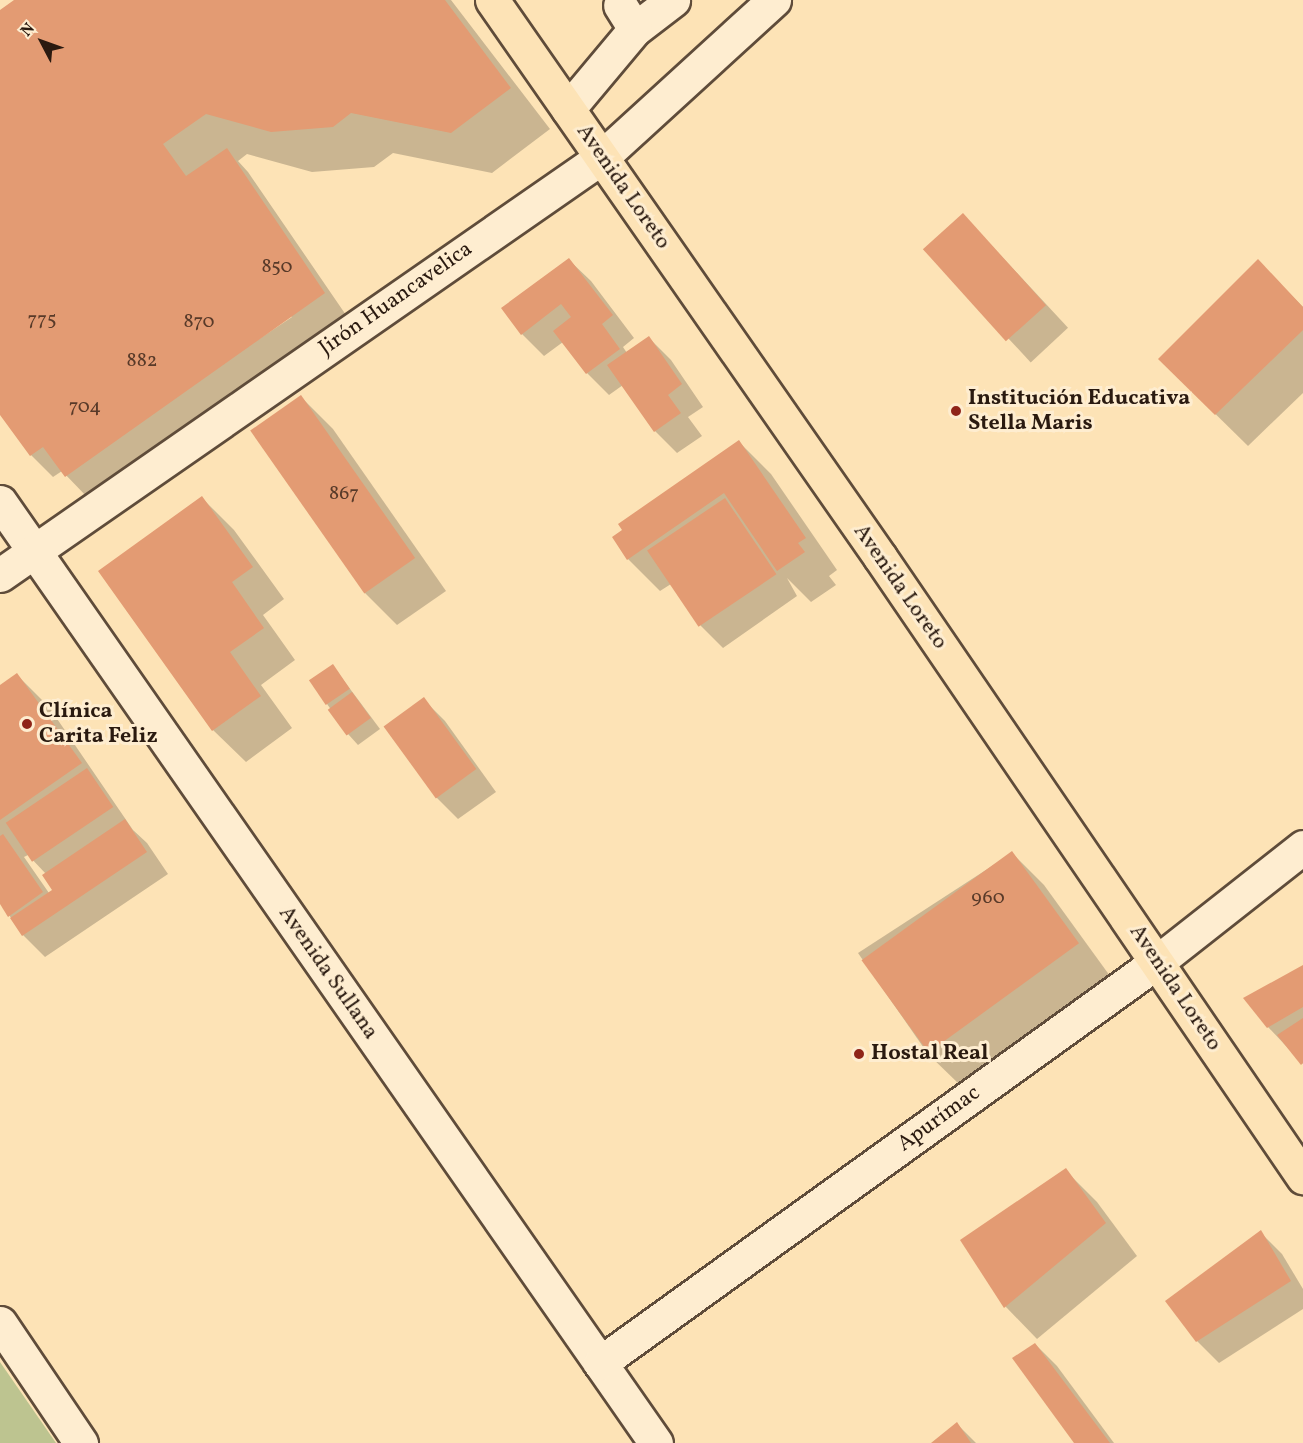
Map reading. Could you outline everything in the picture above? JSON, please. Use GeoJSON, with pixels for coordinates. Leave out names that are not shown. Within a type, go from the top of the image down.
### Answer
{"type":"FeatureCollection","features":[{"type":"Feature","properties":{"kind":"main road","name":"Avenida Loreto"},"geometry":{"type":"LineString","coordinates":[[492,0],[1303,1177]]}},
{"type":"Feature","properties":{"kind":"street"},"geometry":{"type":"LineString","coordinates":[[568,109],[628,17],[673,0]]}},
{"type":"Feature","properties":{"kind":"street","name":"Jirón Huancavelica"},"geometry":{"type":"LineString","coordinates":[[0,575],[602,157],[770,1]]}},
{"type":"Feature","properties":{"kind":"street","name":"Avenida Sullana"},"geometry":{"type":"LineString","coordinates":[[0,502],[656,1443]]}},
{"type":"Feature","properties":{"kind":"street","name":"Apurímac"},"geometry":{"type":"LineString","coordinates":[[600,1363],[1157,962],[1303,847]]}},
{"type":"Feature","properties":{"kind":"street"},"geometry":{"type":"LineString","coordinates":[[0,1323],[81,1443]]}},
{"type":"Feature","properties":{"kind":"green space"},"geometry":{"type":"Polygon","coordinates":[[[0,1362],[56,1443],[0,1443],[0,1362]]]}},
{"type":"Feature","properties":{"kind":"building"},"geometry":{"type":"Polygon","coordinates":[[[14,0],[445,0],[511,88],[451,133],[351,113],[333,127],[271,132],[206,114],[163,144],[186,176],[227,148],[325,293],[65,477],[43,447],[30,456],[0,415],[0,10],[14,0]]]}},
{"type":"Feature","properties":{"kind":"building"},"geometry":{"type":"Polygon","coordinates":[[[963,213],[1046,305],[1006,341],[923,249],[963,213]]]}},
{"type":"Feature","properties":{"kind":"building"},"geometry":{"type":"Polygon","coordinates":[[[569,258],[613,315],[602,324],[620,349],[586,374],[553,331],[571,317],[561,304],[521,335],[501,308],[569,258]]]}},
{"type":"Feature","properties":{"kind":"building"},"geometry":{"type":"Polygon","coordinates":[[[1258,259],[1303,307],[1303,330],[1215,415],[1158,359],[1258,259]]]}},
{"type":"Feature","properties":{"kind":"building"},"geometry":{"type":"Polygon","coordinates":[[[649,336],[682,384],[668,395],[681,413],[654,432],[607,365],[649,336]]]}},
{"type":"Feature","properties":{"kind":"building"},"geometry":{"type":"Polygon","coordinates":[[[301,395],[415,558],[364,594],[250,431],[301,395]]]}},
{"type":"Feature","properties":{"kind":"building"},"geometry":{"type":"Polygon","coordinates":[[[739,440],[806,538],[798,543],[805,552],[777,571],[724,493],[627,560],[612,537],[622,530],[618,524],[739,440]]]}},
{"type":"Feature","properties":{"kind":"building"},"geometry":{"type":"Polygon","coordinates":[[[202,496],[253,567],[232,582],[264,628],[230,652],[261,696],[212,731],[98,571],[202,496]]]}},
{"type":"Feature","properties":{"kind":"building"},"geometry":{"type":"Polygon","coordinates":[[[725,498],[776,574],[699,627],[647,551],[725,498]]]}},
{"type":"Feature","properties":{"kind":"building"},"geometry":{"type":"Polygon","coordinates":[[[333,664],[350,689],[326,705],[309,680],[333,664]]]}},
{"type":"Feature","properties":{"kind":"building","name":"Clínica Carita Feliz"},"geometry":{"type":"Polygon","coordinates":[[[17,673],[82,763],[0,820],[0,685],[17,673]]]}},
{"type":"Feature","properties":{"kind":"building"},"geometry":{"type":"Polygon","coordinates":[[[352,692],[371,718],[347,736],[328,710],[352,692]]]}},
{"type":"Feature","properties":{"kind":"building"},"geometry":{"type":"Polygon","coordinates":[[[424,697],[476,769],[436,798],[384,726],[424,697]]]}},
{"type":"Feature","properties":{"kind":"building"},"geometry":{"type":"Polygon","coordinates":[[[87,768],[113,807],[32,862],[6,823],[87,768]]]}},
{"type":"Feature","properties":{"kind":"building"},"geometry":{"type":"Polygon","coordinates":[[[125,819],[147,852],[22,936],[10,918],[52,890],[42,875],[125,819]]]}},
{"type":"Feature","properties":{"kind":"building"},"geometry":{"type":"Polygon","coordinates":[[[3,834],[43,892],[8,917],[0,904],[0,836],[3,834]]]}},
{"type":"Feature","properties":{"kind":"building"},"geometry":{"type":"Polygon","coordinates":[[[1012,851],[1079,943],[929,1053],[862,960],[1012,851]]]}},
{"type":"Feature","properties":{"kind":"building"},"geometry":{"type":"Polygon","coordinates":[[[1303,965],[1303,1007],[1267,1028],[1243,998],[1303,965]]]}},
{"type":"Feature","properties":{"kind":"building"},"geometry":{"type":"Polygon","coordinates":[[[1303,1018],[1303,1063],[1301,1065],[1277,1035],[1303,1018]]]}},
{"type":"Feature","properties":{"kind":"building"},"geometry":{"type":"Polygon","coordinates":[[[1066,1168],[1106,1223],[1004,1308],[960,1240],[1066,1168]]]}},
{"type":"Feature","properties":{"kind":"building"},"geometry":{"type":"Polygon","coordinates":[[[1261,1230],[1291,1281],[1196,1342],[1165,1301],[1261,1230]]]}},
{"type":"Feature","properties":{"kind":"building"},"geometry":{"type":"Polygon","coordinates":[[[1035,1343],[1110,1443],[1074,1443],[1012,1358],[1035,1343]]]}},
{"type":"Feature","properties":{"kind":"building"},"geometry":{"type":"Polygon","coordinates":[[[957,1422],[971,1443],[931,1443],[957,1422]]]}},
{"type":"Feature","properties":{"kind":"place","name":"Institución Educativa Stella Maris"},"geometry":{"type":"Point","coordinates":[956,411]}},
{"type":"Feature","properties":{"kind":"place","name":"Clínica Carita Feliz"},"geometry":{"type":"Point","coordinates":[27,724]}},
{"type":"Feature","properties":{"kind":"place","name":"Hostal Real"},"geometry":{"type":"Point","coordinates":[859,1054]}}]}
